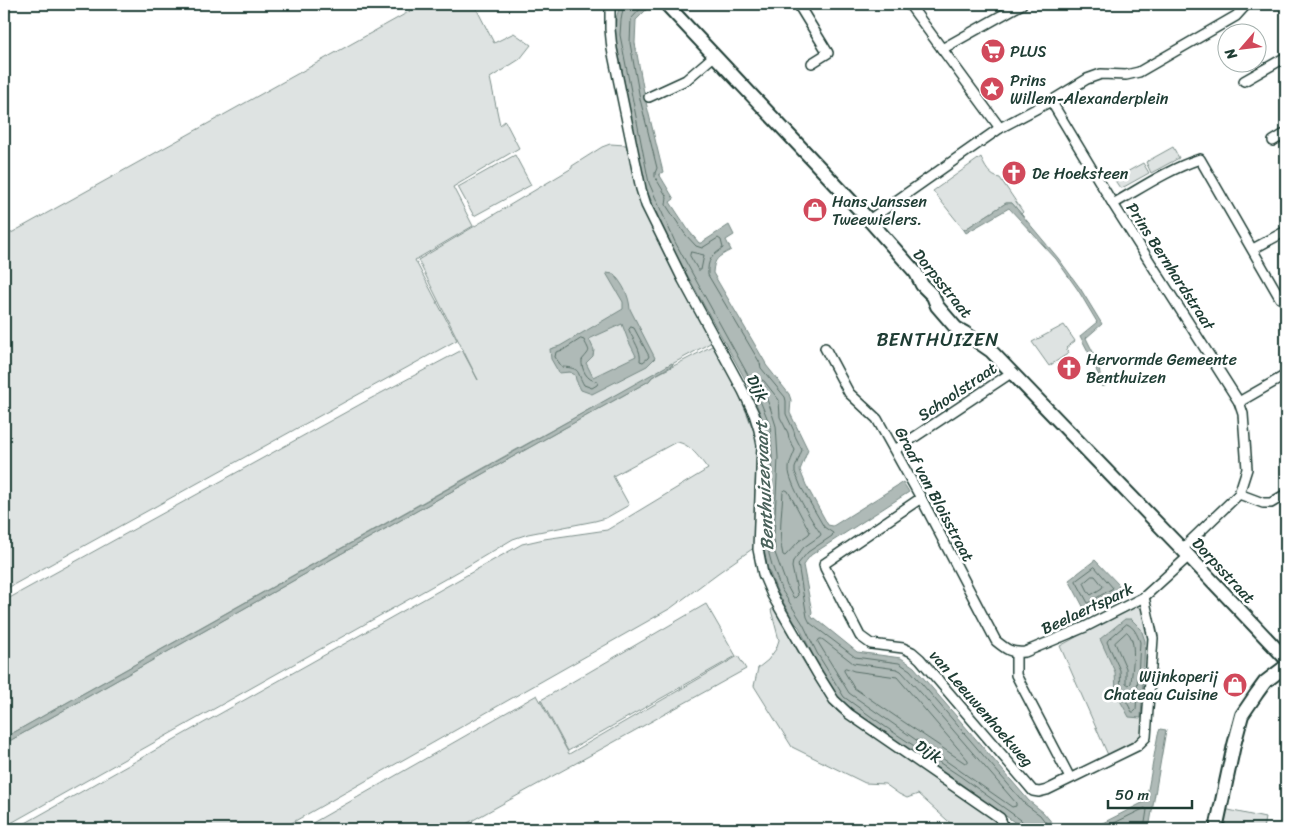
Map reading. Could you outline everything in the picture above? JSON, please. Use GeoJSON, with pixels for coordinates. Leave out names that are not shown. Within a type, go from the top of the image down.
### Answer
{"type":"FeatureCollection","features":[{"type":"Feature","properties":{"kind":"street","name":"Dijk"},"geometry":{"type":"LineString","coordinates":[[610,4],[612,49],[646,206],[683,280],[744,391],[759,430],[762,462],[758,549],[763,574],[772,595],[834,700],[849,714],[1000,818],[1003,825]]}},
{"type":"Feature","properties":{"kind":"street","name":"Dorpsstraat"},"geometry":{"type":"LineString","coordinates":[[666,4],[869,220],[916,274],[937,306],[956,328],[966,333],[991,352],[1186,552],[1286,659]]}},
{"type":"Feature","properties":{"kind":"street"},"geometry":{"type":"LineString","coordinates":[[798,4],[828,53],[812,63]]}},
{"type":"Feature","properties":{"kind":"street"},"geometry":{"type":"LineString","coordinates":[[909,4],[1000,128]]}},
{"type":"Feature","properties":{"kind":"street"},"geometry":{"type":"LineString","coordinates":[[942,49],[1022,4]]}},
{"type":"Feature","properties":{"kind":"street"},"geometry":{"type":"LineString","coordinates":[[869,220],[1000,128],[1051,101],[1087,79],[1101,74],[1126,75],[1139,72],[1236,16],[1247,4]]}},
{"type":"Feature","properties":{"kind":"street"},"geometry":{"type":"LineString","coordinates":[[650,97],[686,80],[715,55]]}},
{"type":"Feature","properties":{"kind":"street"},"geometry":{"type":"LineString","coordinates":[[1244,81],[1286,58]]}},
{"type":"Feature","properties":{"kind":"street","name":"Prins Bernhardstraat"},"geometry":{"type":"LineString","coordinates":[[1051,101],[1239,402],[1243,414],[1247,469],[1239,494],[1144,597]]}},
{"type":"Feature","properties":{"kind":"street"},"geometry":{"type":"LineString","coordinates":[[1273,141],[1286,133]]}},
{"type":"Feature","properties":{"kind":"street"},"geometry":{"type":"LineString","coordinates":[[1114,204],[1186,163],[1200,159],[1280,298],[1286,300]]}},
{"type":"Feature","properties":{"kind":"street"},"geometry":{"type":"LineString","coordinates":[[1253,250],[1286,231]]}},
{"type":"Feature","properties":{"kind":"street","name":"Graaf van Bloisstraat"},"geometry":{"type":"LineString","coordinates":[[825,348],[849,393],[877,419],[996,641],[1006,650],[1016,653]]}},
{"type":"Feature","properties":{"kind":"street","name":"Schoolstraat"},"geometry":{"type":"LineString","coordinates":[[895,450],[1010,373]]}},
{"type":"Feature","properties":{"kind":"street"},"geometry":{"type":"LineString","coordinates":[[1239,402],[1286,376]]}},
{"type":"Feature","properties":{"kind":"street"},"geometry":{"type":"LineString","coordinates":[[1239,494],[1263,503],[1272,503],[1286,494]]}},
{"type":"Feature","properties":{"kind":"street","name":"van Leeuwenhoekweg"},"geometry":{"type":"LineString","coordinates":[[921,498],[824,564],[825,568],[860,636],[871,644],[903,648],[912,652],[1033,791],[1039,792]]}},
{"type":"Feature","properties":{"kind":"street","name":"Beelaertspark"},"geometry":{"type":"LineString","coordinates":[[1016,653],[1025,652],[1085,627],[1144,597],[1153,638],[1146,737],[1137,746],[1039,792]]}},
{"type":"Feature","properties":{"kind":"street"},"geometry":{"type":"LineString","coordinates":[[1016,653],[1016,675],[1070,778]]}},
{"type":"Feature","properties":{"kind":"street"},"geometry":{"type":"LineString","coordinates":[[1216,829],[1242,716],[1265,682],[1286,666]]}},
{"type":"Feature","properties":{"kind":"shaded area"},"geometry":{"type":"Polygon","coordinates":[[[423,4],[474,4],[494,43],[514,33],[531,45],[520,59],[490,78],[500,125],[505,121],[519,148],[453,187],[473,226],[415,260],[457,340],[4,590],[4,237],[423,4]]]}},
{"type":"Feature","properties":{"kind":"shaded area"},"geometry":{"type":"Polygon","coordinates":[[[610,144],[626,145],[640,200],[647,218],[712,342],[514,451],[4,738],[4,601],[462,350],[478,380],[418,260],[572,168],[572,166],[602,147],[610,144]]]}},
{"type":"Feature","properties":{"kind":"shaded area"},"geometry":{"type":"Polygon","coordinates":[[[1173,147],[1179,158],[1151,173],[1146,162],[1173,147]]]}},
{"type":"Feature","properties":{"kind":"shaded area"},"geometry":{"type":"Polygon","coordinates":[[[515,155],[531,185],[474,216],[458,187],[515,155]]]}},
{"type":"Feature","properties":{"kind":"shaded area"},"geometry":{"type":"Polygon","coordinates":[[[981,157],[993,176],[1000,178],[1023,212],[1021,214],[1012,203],[1006,203],[964,230],[933,191],[981,157]]]}},
{"type":"Feature","properties":{"kind":"shaded area"},"geometry":{"type":"Polygon","coordinates":[[[1143,163],[1149,173],[1120,188],[1114,179],[1143,163]]]}},
{"type":"Feature","properties":{"kind":"shaded area"},"geometry":{"type":"Polygon","coordinates":[[[1064,325],[1075,341],[1066,348],[1069,353],[1049,366],[1032,342],[1064,325]]]}},
{"type":"Feature","properties":{"kind":"shaded area"},"geometry":{"type":"Polygon","coordinates":[[[714,345],[739,394],[757,439],[754,517],[755,547],[671,608],[281,829],[15,829],[522,544],[607,530],[708,469],[690,448],[676,442],[613,476],[629,505],[606,518],[528,534],[513,539],[4,827],[4,744],[649,381],[652,377],[714,345]]]}},
{"type":"Feature","properties":{"kind":"shaded area"},"geometry":{"type":"Polygon","coordinates":[[[706,604],[736,656],[568,751],[541,700],[706,604]]]}},
{"type":"Feature","properties":{"kind":"shaded area"},"geometry":{"type":"Polygon","coordinates":[[[1134,605],[1144,610],[1148,641],[1143,729],[1140,738],[1108,755],[1060,646],[1134,605]]]}},
{"type":"Feature","properties":{"kind":"shaded area"},"geometry":{"type":"Polygon","coordinates":[[[774,608],[802,659],[831,705],[838,712],[992,817],[999,829],[957,829],[918,794],[907,798],[885,784],[865,783],[792,747],[754,686],[758,668],[768,660],[776,649],[779,640],[771,610],[774,608]]]}},
{"type":"Feature","properties":{"kind":"shaded area"},"geometry":{"type":"Polygon","coordinates":[[[738,656],[746,669],[457,829],[302,829],[537,695],[569,754],[738,656]]]}},
{"type":"Feature","properties":{"kind":"shaded area"},"geometry":{"type":"Polygon","coordinates":[[[1224,809],[1265,818],[1263,829],[1220,829],[1224,809]]]}},
{"type":"Feature","properties":{"kind":"water"},"geometry":{"type":"Polygon","coordinates":[[[620,4],[652,4],[636,20],[635,43],[645,98],[663,172],[659,174],[674,199],[670,202],[699,243],[729,225],[734,235],[726,240],[731,250],[718,258],[714,264],[713,273],[766,365],[789,394],[791,400],[790,413],[808,450],[800,470],[828,525],[833,526],[903,482],[909,492],[811,555],[803,565],[813,619],[815,618],[857,652],[901,658],[914,667],[1029,801],[1043,812],[1053,824],[1064,829],[1024,829],[841,701],[777,591],[764,555],[763,535],[767,458],[765,426],[750,388],[670,244],[644,184],[615,35],[616,19],[620,4]]]}},
{"type":"Feature","properties":{"kind":"water"},"geometry":{"type":"Polygon","coordinates":[[[1006,203],[1012,203],[1058,258],[1080,288],[1102,324],[1086,338],[1099,364],[1100,374],[1105,386],[1102,387],[1094,363],[1080,336],[1097,322],[1078,290],[1056,259],[1009,208],[966,233],[964,230],[1006,203]]]}},
{"type":"Feature","properties":{"kind":"water"},"geometry":{"type":"Polygon","coordinates":[[[606,273],[614,274],[623,286],[630,309],[655,358],[647,366],[592,394],[581,390],[575,375],[570,372],[559,373],[551,359],[550,349],[560,346],[623,309],[623,302],[606,273]],[[622,324],[589,339],[594,350],[593,356],[586,363],[593,377],[636,356],[622,324]]]}},
{"type":"Feature","properties":{"kind":"water"},"geometry":{"type":"Polygon","coordinates":[[[672,363],[673,365],[652,377],[649,381],[4,744],[4,738],[672,363]]]}},
{"type":"Feature","properties":{"kind":"water"},"geometry":{"type":"Polygon","coordinates":[[[1095,560],[1119,585],[1118,592],[1086,612],[1069,580],[1095,560]]]}},
{"type":"Feature","properties":{"kind":"water"},"geometry":{"type":"Polygon","coordinates":[[[1125,619],[1131,619],[1141,629],[1145,641],[1141,718],[1129,717],[1116,693],[1115,672],[1100,639],[1125,619]]]}},
{"type":"Feature","properties":{"kind":"water"},"geometry":{"type":"Polygon","coordinates":[[[1160,729],[1166,730],[1149,829],[1091,829],[1146,801],[1160,729]]]}},
{"type":"Feature","properties":{"kind":"place","name":"PLUS"},"geometry":{"type":"Point","coordinates":[993,51]}},
{"type":"Feature","properties":{"kind":"place","name":"Prins Willem-Alexanderplein"},"geometry":{"type":"Point","coordinates":[992,89]}},
{"type":"Feature","properties":{"kind":"place","name":"De Hoeksteen"},"geometry":{"type":"Point","coordinates":[1014,173]}},
{"type":"Feature","properties":{"kind":"place","name":"Hans Janssen Tweewielers."},"geometry":{"type":"Point","coordinates":[815,210]}},
{"type":"Feature","properties":{"kind":"place","name":"Hervormde Gemeente Benthuizen"},"geometry":{"type":"Point","coordinates":[1069,368]}},
{"type":"Feature","properties":{"kind":"place","name":"Wijnkoperij Chateau Cuisine"},"geometry":{"type":"Point","coordinates":[1235,685]}},
{"type":"Feature","properties":{"kind":"district","name":"BENTHUIZEN"},"geometry":{"type":"Point","coordinates":[938,339]}},
{"type":"Feature","properties":{"kind":"water label","name":"Benthuizervaart"},"geometry":{"type":"Point","coordinates":[764,486]}}]}
